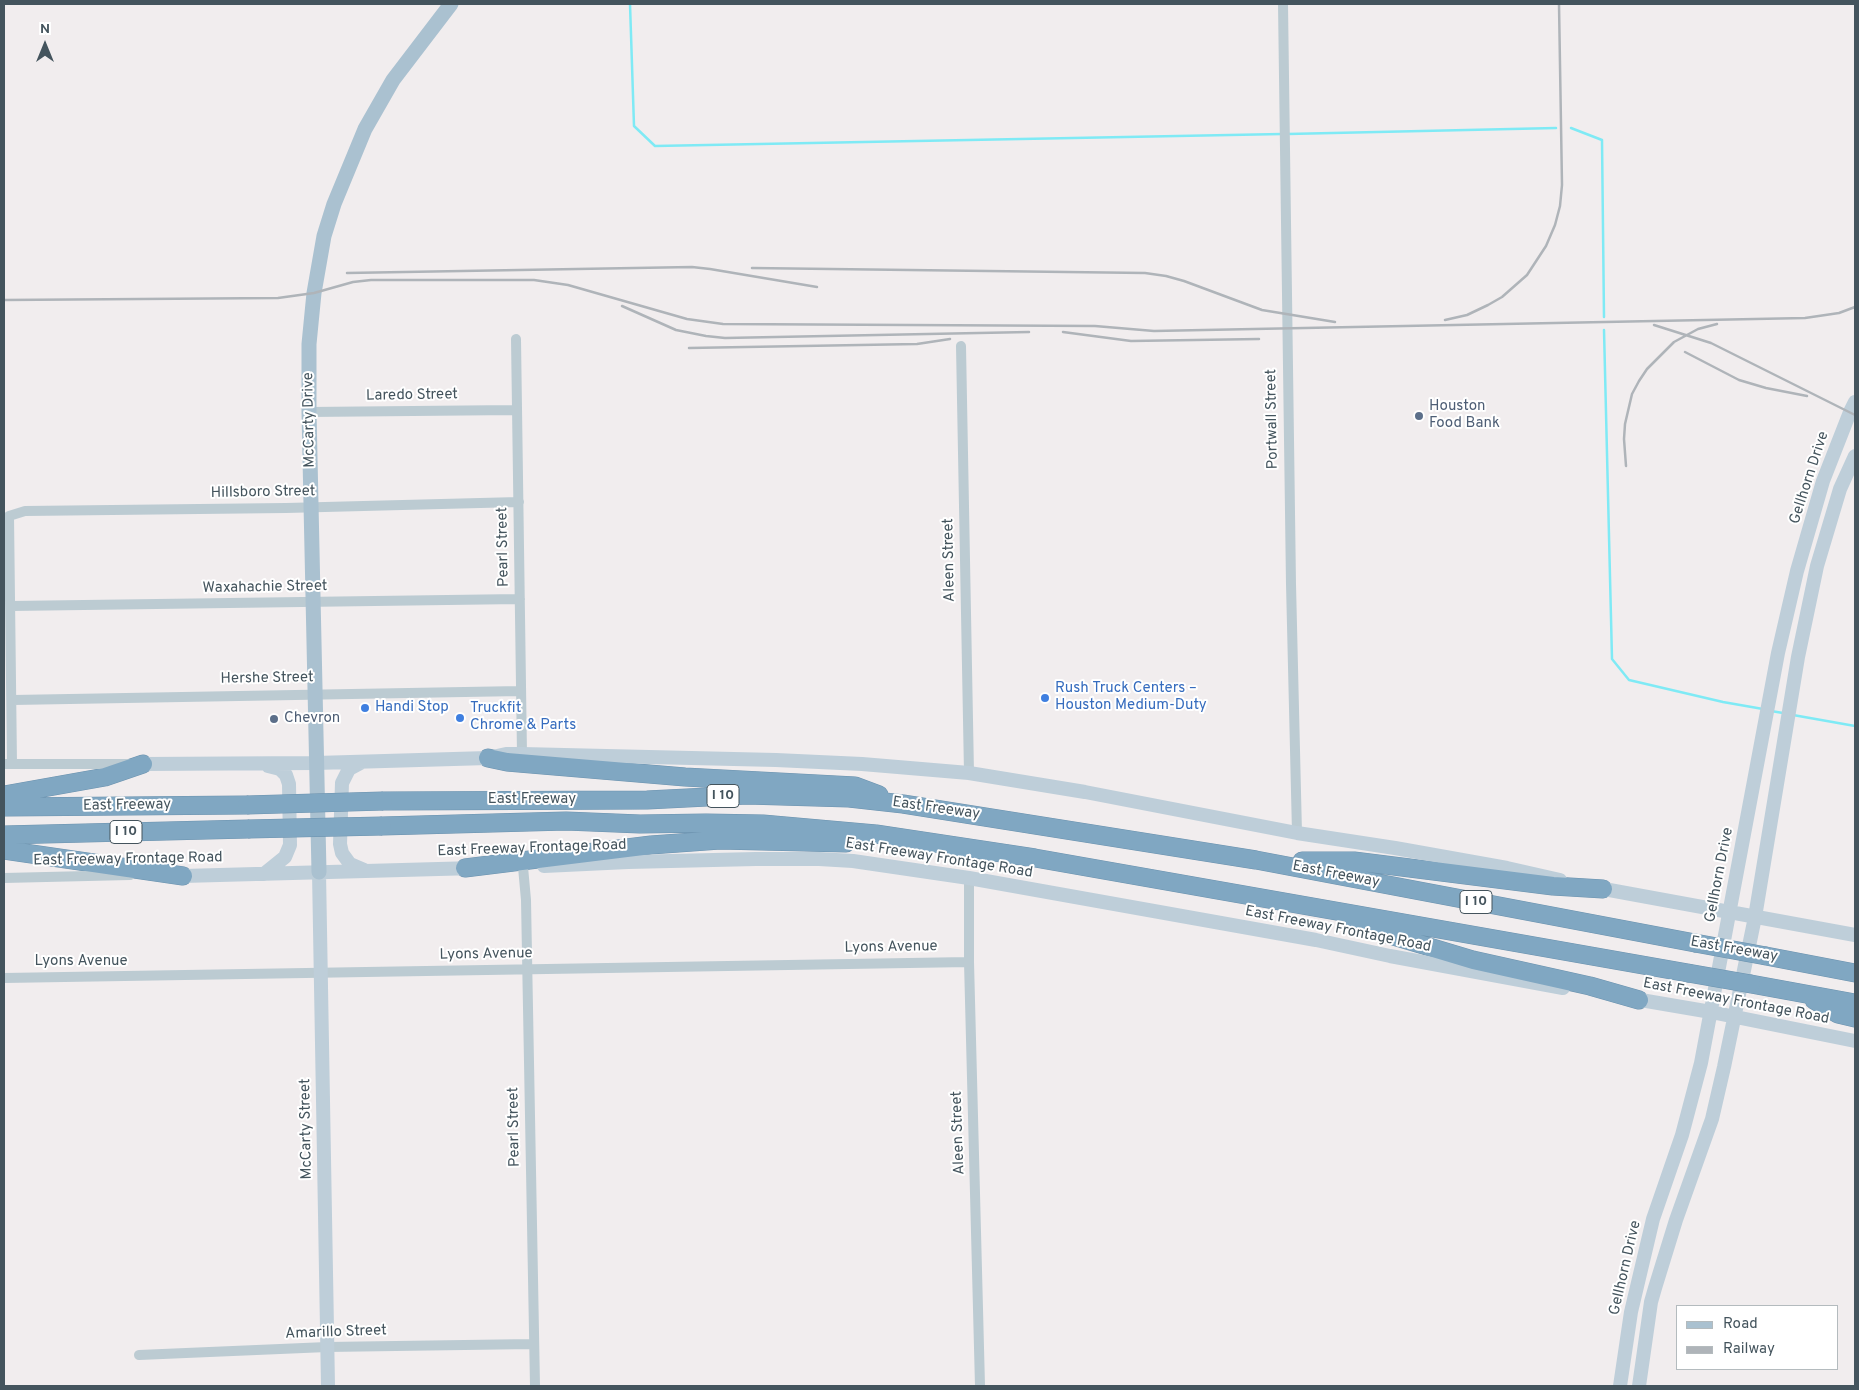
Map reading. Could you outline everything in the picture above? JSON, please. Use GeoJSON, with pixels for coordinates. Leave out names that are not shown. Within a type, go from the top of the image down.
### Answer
{"type":"FeatureCollection","features":[{"type":"Feature","properties":{"kind":"highway"},"geometry":{"type":"LineString","coordinates":[[488,758],[507,762],[666,775],[855,786],[903,804]]}},
{"type":"Feature","properties":{"kind":"highway"},"geometry":{"type":"LineString","coordinates":[[4,795],[105,777],[142,764]]}},
{"type":"Feature","properties":{"kind":"highway","name":"East Freeway"},"geometry":{"type":"LineString","coordinates":[[4,807],[247,805],[383,801],[647,800],[747,795],[849,798],[903,804],[1256,860],[1855,973]]}},
{"type":"Feature","properties":{"kind":"highway","name":"East Freeway"},"geometry":{"type":"LineString","coordinates":[[4,834],[566,821],[640,824],[763,824],[876,834],[964,846],[1855,1003]]}},
{"type":"Feature","properties":{"kind":"highway"},"geometry":{"type":"LineString","coordinates":[[465,868],[651,845],[720,840],[964,846]]}},
{"type":"Feature","properties":{"kind":"highway"},"geometry":{"type":"LineString","coordinates":[[4,850],[183,876]]}},
{"type":"Feature","properties":{"kind":"highway"},"geometry":{"type":"LineString","coordinates":[[1256,860],[1354,861],[1553,886],[1603,889]]}},
{"type":"Feature","properties":{"kind":"highway"},"geometry":{"type":"LineString","coordinates":[[1271,900],[1473,960],[1590,986],[1639,1000]]}},
{"type":"Feature","properties":{"kind":"highway"},"geometry":{"type":"LineString","coordinates":[[1802,993],[1838,1014],[1855,1018]]}},
{"type":"Feature","properties":{"kind":"main road","name":"McCarty Drive"},"geometry":{"type":"LineString","coordinates":[[319,872],[309,412],[309,344],[314,293],[324,236],[334,204],[365,129],[393,80],[451,4]]}},
{"type":"Feature","properties":{"kind":"main road","name":"Gellhorn Drive"},"geometry":{"type":"LineString","coordinates":[[1620,1386],[1631,1312],[1653,1219],[1679,1145],[1702,1063],[1778,653],[1795,580],[1824,481],[1855,402]]}},
{"type":"Feature","properties":{"kind":"main road"},"geometry":{"type":"LineString","coordinates":[[1639,1386],[1655,1288],[1676,1220],[1712,1119],[1724,1067],[1755,917],[1798,657],[1817,566],[1840,489],[1855,456]]}},
{"type":"Feature","properties":{"kind":"main road"},"geometry":{"type":"LineString","coordinates":[[1824,481],[1840,489]]}},
{"type":"Feature","properties":{"kind":"main road"},"geometry":{"type":"LineString","coordinates":[[1795,580],[1813,586]]}},
{"type":"Feature","properties":{"kind":"main road"},"geometry":{"type":"LineString","coordinates":[[1778,653],[1798,657]]}},
{"type":"Feature","properties":{"kind":"main road"},"geometry":{"type":"LineString","coordinates":[[142,764],[362,762],[488,758],[506,754],[522,754],[822,761],[968,773],[1085,792],[1297,833],[1498,866],[1603,889],[1855,936]]}},
{"type":"Feature","properties":{"kind":"main road"},"geometry":{"type":"LineString","coordinates":[[362,762],[349,769],[342,783],[340,844],[342,853],[350,864],[370,872]]}},
{"type":"Feature","properties":{"kind":"main road"},"geometry":{"type":"LineString","coordinates":[[260,763],[280,769],[286,775],[289,784],[290,845],[285,857],[264,874]]}},
{"type":"Feature","properties":{"kind":"main road"},"geometry":{"type":"LineString","coordinates":[[1756,775],[1777,781]]}},
{"type":"Feature","properties":{"kind":"main road","name":"East Freeway Frontage Road"},"geometry":{"type":"LineString","coordinates":[[183,876],[370,872],[628,862],[819,859],[853,861],[970,878],[1316,940],[1478,973],[1711,1012],[1855,1041]]}},
{"type":"Feature","properties":{"kind":"main road","name":"McCarty Street"},"geometry":{"type":"LineString","coordinates":[[319,872],[328,1386]]}},
{"type":"Feature","properties":{"kind":"main road"},"geometry":{"type":"LineString","coordinates":[[1679,1145],[1699,1154]]}},
{"type":"Feature","properties":{"kind":"street","name":"Portwall Street"},"geometry":{"type":"LineString","coordinates":[[1283,4],[1290,584],[1297,833]]}},
{"type":"Feature","properties":{"kind":"street","name":"Pearl Street"},"geometry":{"type":"LineString","coordinates":[[516,340],[522,754]]}},
{"type":"Feature","properties":{"kind":"street","name":"Aleen Street"},"geometry":{"type":"LineString","coordinates":[[961,346],[968,773]]}},
{"type":"Feature","properties":{"kind":"street","name":"Laredo Street"},"geometry":{"type":"LineString","coordinates":[[309,412],[516,410]]}},
{"type":"Feature","properties":{"kind":"street","name":"Hillsboro Street"},"geometry":{"type":"LineString","coordinates":[[11,606],[9,516],[26,511],[311,508],[519,502]]}},
{"type":"Feature","properties":{"kind":"street","name":"Waxahachie Street"},"geometry":{"type":"LineString","coordinates":[[11,606],[520,599]]}},
{"type":"Feature","properties":{"kind":"street"},"geometry":{"type":"LineString","coordinates":[[11,606],[13,700],[8,764],[142,764]]}},
{"type":"Feature","properties":{"kind":"street","name":"Hershe Street"},"geometry":{"type":"LineString","coordinates":[[13,700],[316,693],[521,691]]}},
{"type":"Feature","properties":{"kind":"street","name":"Pearl Street"},"geometry":{"type":"LineString","coordinates":[[523,867],[526,897],[535,1386]]}},
{"type":"Feature","properties":{"kind":"street","name":"East Freeway Frontage Road"},"geometry":{"type":"LineString","coordinates":[[4,878],[133,875],[183,876]]}},
{"type":"Feature","properties":{"kind":"street","name":"Aleen Street"},"geometry":{"type":"LineString","coordinates":[[970,878],[969,962],[980,1386]]}},
{"type":"Feature","properties":{"kind":"street","name":"Lyons Avenue"},"geometry":{"type":"LineString","coordinates":[[4,978],[969,962]]}},
{"type":"Feature","properties":{"kind":"street","name":"Amarillo Street"},"geometry":{"type":"LineString","coordinates":[[139,1355],[327,1347],[533,1344]]}},
{"type":"Feature","properties":{"kind":"waterway"},"geometry":{"type":"LineString","coordinates":[[630,4],[634,126],[655,146],[1282,134]]}},
{"type":"Feature","properties":{"kind":"waterway"},"geometry":{"type":"LineString","coordinates":[[1288,134],[1556,128]]}},
{"type":"Feature","properties":{"kind":"waterway"},"geometry":{"type":"LineString","coordinates":[[1571,128],[1602,140],[1604,317]]}},
{"type":"Feature","properties":{"kind":"waterway"},"geometry":{"type":"LineString","coordinates":[[1604,330],[1612,659],[1629,680],[1723,702],[1763,709]]}},
{"type":"Feature","properties":{"kind":"waterway"},"geometry":{"type":"LineString","coordinates":[[1771,711],[1783,713]]}},
{"type":"Feature","properties":{"kind":"waterway"},"geometry":{"type":"LineString","coordinates":[[1793,715],[1855,726]]}},
{"type":"Feature","properties":{"kind":"railway"},"geometry":{"type":"LineString","coordinates":[[1445,320],[1467,315],[1502,297],[1527,275],[1546,246],[1555,225],[1560,206],[1562,185],[1559,4]]}},
{"type":"Feature","properties":{"kind":"railway"},"geometry":{"type":"LineString","coordinates":[[347,273],[692,267],[817,287]]}},
{"type":"Feature","properties":{"kind":"railway"},"geometry":{"type":"LineString","coordinates":[[752,268],[1145,273],[1184,281],[1262,310],[1335,322]]}},
{"type":"Feature","properties":{"kind":"railway"},"geometry":{"type":"LineString","coordinates":[[4,300],[278,298],[314,293],[353,282],[371,280],[534,280],[568,285],[687,319],[723,324],[1095,326],[1154,331],[1805,318],[1839,313],[1855,307]]}},
{"type":"Feature","properties":{"kind":"railway"},"geometry":{"type":"LineString","coordinates":[[622,306],[676,330],[725,338],[1029,332]]}},
{"type":"Feature","properties":{"kind":"railway"},"geometry":{"type":"LineString","coordinates":[[1626,466],[1625,424],[1632,394],[1639,381],[1647,369],[1674,342],[1698,329],[1717,324]]}},
{"type":"Feature","properties":{"kind":"railway"},"geometry":{"type":"LineString","coordinates":[[1654,325],[1711,343],[1855,415]]}},
{"type":"Feature","properties":{"kind":"railway"},"geometry":{"type":"LineString","coordinates":[[1063,332],[1131,341],[1259,339]]}},
{"type":"Feature","properties":{"kind":"railway"},"geometry":{"type":"LineString","coordinates":[[689,348],[917,344],[950,339]]}},
{"type":"Feature","properties":{"kind":"railway"},"geometry":{"type":"LineString","coordinates":[[1685,352],[1739,380],[1766,388],[1807,396]]}},
{"type":"Feature","properties":{"kind":"place","name":"Houston Food Bank"},"geometry":{"type":"Point","coordinates":[1419,416]}},
{"type":"Feature","properties":{"kind":"place","name":"Rush Truck Centers – Houston Medium-Duty"},"geometry":{"type":"Point","coordinates":[1045,698]}},
{"type":"Feature","properties":{"kind":"place","name":"Handi Stop"},"geometry":{"type":"Point","coordinates":[365,708]}},
{"type":"Feature","properties":{"kind":"place","name":"Truckfit Chrome & Parts"},"geometry":{"type":"Point","coordinates":[460,718]}},
{"type":"Feature","properties":{"kind":"place","name":"Chevron"},"geometry":{"type":"Point","coordinates":[274,719]}}]}
